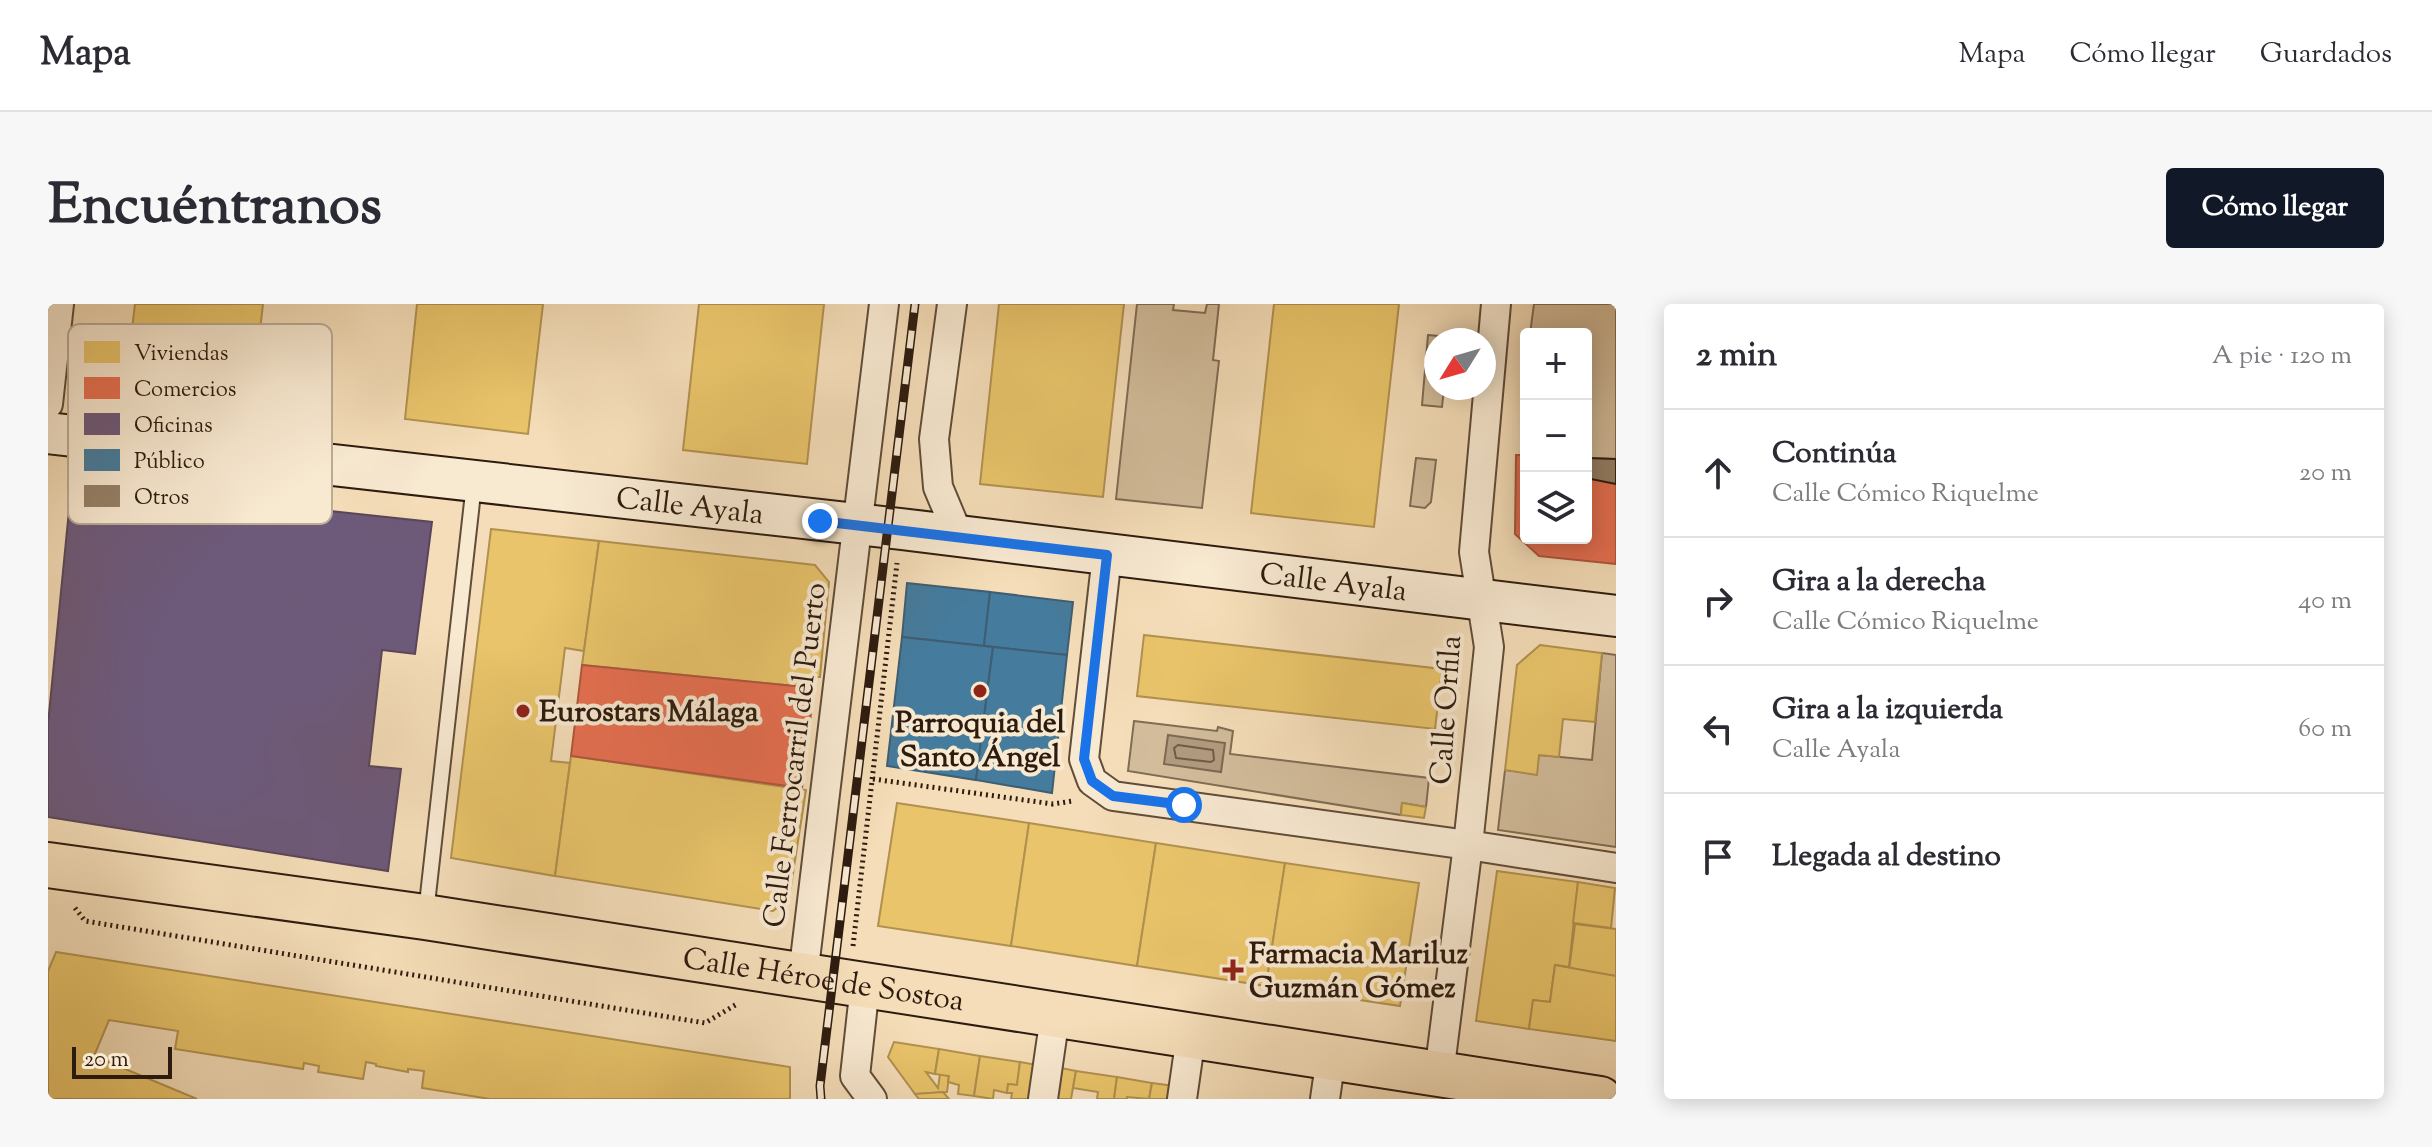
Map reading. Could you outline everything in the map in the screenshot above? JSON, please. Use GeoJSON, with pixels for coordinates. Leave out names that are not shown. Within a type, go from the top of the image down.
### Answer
{"type":"FeatureCollection","features":[{"type":"Feature","properties":{"kind":"main road","name":"Calle Ayala"},"geometry":{"type":"LineString","coordinates":[[48,433],[68,435]]}},
{"type":"Feature","properties":{"kind":"main road","name":"Calle Ayala"},"geometry":{"type":"LineString","coordinates":[[332,465],[901,529],[1616,616]]}},
{"type":"Feature","properties":{"kind":"main road","name":"Calle Héroe de Sostoa"},"geometry":{"type":"LineString","coordinates":[[48,865],[425,917],[1191,1036],[1328,1078],[1456,1084],[1600,1099]]}},
{"type":"Feature","properties":{"kind":"street"},"geometry":{"type":"LineString","coordinates":[[48,404],[59,304]]}},
{"type":"Feature","properties":{"kind":"street","name":"Calle Ferrocarril del Puerto"},"geometry":{"type":"LineString","coordinates":[[803,976],[884,304]]}},
{"type":"Feature","properties":{"kind":"street"},"geometry":{"type":"LineString","coordinates":[[952,304],[934,439],[938,487],[959,537]]}},
{"type":"Feature","properties":{"kind":"street","name":"Calle Orfila"},"geometry":{"type":"LineString","coordinates":[[1456,1084],[1468,845],[1489,647],[1474,552],[1496,304]]}},
{"type":"Feature","properties":{"kind":"street"},"geometry":{"type":"LineString","coordinates":[[1107,555],[1084,759],[1092,781],[1113,796],[1616,868]]}},
{"type":"Feature","properties":{"kind":"street"},"geometry":{"type":"LineString","coordinates":[[857,984],[855,1076],[872,1099]]}},
{"type":"Feature","properties":{"kind":"street"},"geometry":{"type":"LineString","coordinates":[[1043,1099],[1055,1016]]}},
{"type":"Feature","properties":{"kind":"street"},"geometry":{"type":"LineString","coordinates":[[1182,1099],[1191,1036]]}},
{"type":"Feature","properties":{"kind":"lane"},"geometry":{"type":"LineString","coordinates":[[425,917],[474,481]]}},
{"type":"Feature","properties":{"kind":"path"},"geometry":{"type":"LineString","coordinates":[[857,984],[873,779],[901,529]]}},
{"type":"Feature","properties":{"kind":"path"},"geometry":{"type":"LineString","coordinates":[[873,779],[1053,804],[1113,796]]}},
{"type":"Feature","properties":{"kind":"shaded area"},"geometry":{"type":"Polygon","coordinates":[[[1137,304],[1174,304],[1173,310],[1205,313],[1207,304],[1219,304],[1213,360],[1219,361],[1202,508],[1116,499],[1137,304]]]}},
{"type":"Feature","properties":{"kind":"shaded area"},"geometry":{"type":"Polygon","coordinates":[[[1534,304],[1616,304],[1616,459],[1592,458],[1592,328],[1531,328],[1534,304]]]}},
{"type":"Feature","properties":{"kind":"shaded area"},"geometry":{"type":"Polygon","coordinates":[[[1424,382],[1424,400],[1443,400],[1442,407],[1422,405],[1424,382]]]}},
{"type":"Feature","properties":{"kind":"shaded area"},"geometry":{"type":"Polygon","coordinates":[[[1416,458],[1436,460],[1431,502],[1425,508],[1410,506],[1416,458]]]}},
{"type":"Feature","properties":{"kind":"shaded area"},"geometry":{"type":"Polygon","coordinates":[[[1602,653],[1616,655],[1616,847],[1498,830],[1505,770],[1536,774],[1539,755],[1592,760],[1602,653]]]}},
{"type":"Feature","properties":{"kind":"shaded area"},"geometry":{"type":"Polygon","coordinates":[[[1134,721],[1217,731],[1218,727],[1233,731],[1230,754],[1429,778],[1426,807],[1402,803],[1401,815],[1128,771],[1134,721]]]}},
{"type":"Feature","properties":{"kind":"water"},"geometry":{"type":"Polygon","coordinates":[[[1168,735],[1225,743],[1221,772],[1164,764],[1168,735]]]}},
{"type":"Feature","properties":{"kind":"building: Viviendas"},"geometry":{"type":"Polygon","coordinates":[[[135,304],[263,304],[261,324],[133,324],[135,304]]]}},
{"type":"Feature","properties":{"kind":"building: Viviendas"},"geometry":{"type":"Polygon","coordinates":[[[417,304],[543,304],[528,434],[405,419],[417,304]]]}},
{"type":"Feature","properties":{"kind":"building: Viviendas"},"geometry":{"type":"Polygon","coordinates":[[[699,304],[824,304],[807,464],[683,450],[699,304]]]}},
{"type":"Feature","properties":{"kind":"building: Viviendas"},"geometry":{"type":"Polygon","coordinates":[[[999,304],[1124,304],[1103,497],[980,484],[999,304]]]}},
{"type":"Feature","properties":{"kind":"building: Viviendas"},"geometry":{"type":"Polygon","coordinates":[[[1274,304],[1399,304],[1374,527],[1251,513],[1274,304]]]}},
{"type":"Feature","properties":{"kind":"building: Viviendas","name":"Eurostars Málaga"},"geometry":{"type":"Polygon","coordinates":[[[491,529],[599,541],[584,651],[565,648],[551,761],[570,763],[555,876],[451,858],[491,529]]]}},
{"type":"Feature","properties":{"kind":"building: Viviendas"},"geometry":{"type":"Polygon","coordinates":[[[599,541],[815,565],[829,582],[820,677],[815,677],[814,688],[582,665],[599,541]]]}},
{"type":"Feature","properties":{"kind":"building: Viviendas"},"geometry":{"type":"Polygon","coordinates":[[[1144,635],[1442,669],[1435,729],[1137,696],[1144,635]]]}},
{"type":"Feature","properties":{"kind":"building: Viviendas"},"geometry":{"type":"Polygon","coordinates":[[[1540,645],[1602,653],[1595,722],[1563,719],[1559,757],[1539,755],[1537,775],[1505,770],[1517,665],[1540,645]]]}},
{"type":"Feature","properties":{"kind":"building: Viviendas"},"geometry":{"type":"Polygon","coordinates":[[[571,756],[806,790],[789,899],[773,911],[555,876],[571,756]]]}},
{"type":"Feature","properties":{"kind":"building: Viviendas"},"geometry":{"type":"Polygon","coordinates":[[[897,803],[1029,823],[1011,946],[878,926],[897,803]]]}},
{"type":"Feature","properties":{"kind":"building: Viviendas"},"geometry":{"type":"Polygon","coordinates":[[[1402,803],[1426,807],[1424,818],[1401,815],[1402,803]]]}},
{"type":"Feature","properties":{"kind":"building: Viviendas"},"geometry":{"type":"Polygon","coordinates":[[[1029,823],[1156,843],[1137,966],[1011,946],[1029,823]]]}},
{"type":"Feature","properties":{"kind":"building: Viviendas"},"geometry":{"type":"Polygon","coordinates":[[[1156,843],[1285,863],[1266,986],[1137,966],[1156,843]]]}},
{"type":"Feature","properties":{"kind":"building: Viviendas"},"geometry":{"type":"Polygon","coordinates":[[[1285,863],[1419,883],[1400,1006],[1266,986],[1285,863]]]}},
{"type":"Feature","properties":{"kind":"building: Viviendas"},"geometry":{"type":"Polygon","coordinates":[[[1497,871],[1578,882],[1569,967],[1555,965],[1550,1002],[1533,1000],[1529,1029],[1476,1021],[1497,871]]]}},
{"type":"Feature","properties":{"kind":"building: Viviendas"},"geometry":{"type":"Polygon","coordinates":[[[1578,882],[1615,888],[1611,928],[1573,923],[1578,882]]]}},
{"type":"Feature","properties":{"kind":"building: Viviendas"},"geometry":{"type":"Polygon","coordinates":[[[1575,924],[1616,929],[1616,976],[1569,970],[1575,924]]]}},
{"type":"Feature","properties":{"kind":"building: Viviendas"},"geometry":{"type":"Polygon","coordinates":[[[56,952],[790,1067],[790,1099],[490,1099],[422,1088],[424,1071],[408,1069],[408,1072],[366,1062],[363,1079],[318,1072],[319,1066],[304,1063],[303,1069],[175,1049],[178,1031],[109,1020],[94,1056],[197,1099],[48,1099],[48,971],[56,952]]]}},
{"type":"Feature","properties":{"kind":"building: Viviendas"},"geometry":{"type":"Polygon","coordinates":[[[1555,965],[1616,976],[1616,1041],[1529,1029],[1533,1000],[1550,1002],[1555,965]]]}},
{"type":"Feature","properties":{"kind":"building: Viviendas"},"geometry":{"type":"Polygon","coordinates":[[[894,1042],[939,1049],[935,1074],[926,1072],[938,1088],[940,1074],[949,1076],[947,1092],[915,1094],[888,1057],[894,1042]]]}},
{"type":"Feature","properties":{"kind":"building: Viviendas"},"geometry":{"type":"Polygon","coordinates":[[[939,1049],[980,1056],[974,1096],[958,1094],[959,1085],[948,1082],[949,1076],[935,1074],[939,1049]]]}},
{"type":"Feature","properties":{"kind":"building: Viviendas"},"geometry":{"type":"Polygon","coordinates":[[[980,1056],[1020,1062],[1017,1085],[1008,1084],[1007,1093],[994,1090],[993,1099],[974,1096],[980,1056]]]}},
{"type":"Feature","properties":{"kind":"building: Viviendas"},"geometry":{"type":"Polygon","coordinates":[[[1020,1062],[1037,1065],[1032,1099],[1011,1099],[1012,1093],[1007,1093],[1008,1084],[1017,1085],[1020,1062]]]}},
{"type":"Feature","properties":{"kind":"building: Viviendas"},"geometry":{"type":"Polygon","coordinates":[[[1056,1067],[1076,1071],[1071,1099],[1052,1099],[1056,1067]]]}},
{"type":"Feature","properties":{"kind":"building: Viviendas"},"geometry":{"type":"Polygon","coordinates":[[[1076,1071],[1117,1077],[1114,1099],[1097,1099],[1098,1092],[1073,1088],[1076,1071]]]}},
{"type":"Feature","properties":{"kind":"building: Viviendas"},"geometry":{"type":"Polygon","coordinates":[[[1117,1077],[1152,1083],[1149,1099],[1114,1099],[1117,1077]]]}},
{"type":"Feature","properties":{"kind":"building: Viviendas"},"geometry":{"type":"Polygon","coordinates":[[[1152,1083],[1175,1086],[1173,1099],[1149,1099],[1152,1083]]]}},
{"type":"Feature","properties":{"kind":"building: Viviendas"},"geometry":{"type":"Polygon","coordinates":[[[943,1092],[949,1099],[919,1099],[915,1094],[943,1092]]]}},
{"type":"Feature","properties":{"kind":"building: Comercios"},"geometry":{"type":"Polygon","coordinates":[[[1516,455],[1520,455],[1520,539],[1515,534],[1516,455]]]}},
{"type":"Feature","properties":{"kind":"building: Comercios"},"geometry":{"type":"Polygon","coordinates":[[[1592,479],[1616,484],[1616,564],[1539,556],[1526,544],[1592,544],[1592,479]]]}},
{"type":"Feature","properties":{"kind":"building: Comercios"},"geometry":{"type":"Polygon","coordinates":[[[582,665],[814,688],[802,788],[571,756],[582,665]]]}},
{"type":"Feature","properties":{"kind":"building: Oficinas"},"geometry":{"type":"Polygon","coordinates":[[[332,511],[432,522],[415,654],[382,650],[369,766],[401,769],[388,871],[48,817],[48,724],[68,521],[68,524],[332,524],[332,511]]]}},
{"type":"Feature","properties":{"kind":"building: Público"},"geometry":{"type":"Polygon","coordinates":[[[907,583],[990,592],[984,646],[902,637],[907,583]]]}},
{"type":"Feature","properties":{"kind":"building: Público"},"geometry":{"type":"Polygon","coordinates":[[[990,592],[1073,602],[1067,655],[984,646],[990,592]]]}},
{"type":"Feature","properties":{"kind":"building: Público"},"geometry":{"type":"Polygon","coordinates":[[[902,637],[993,647],[976,780],[887,766],[902,637]]]}},
{"type":"Feature","properties":{"kind":"building: Público"},"geometry":{"type":"Polygon","coordinates":[[[993,647],[1067,655],[1052,793],[976,780],[993,647]]]}},
{"type":"Feature","properties":{"kind":"building: Otros"},"geometry":{"type":"Polygon","coordinates":[[[1592,458],[1616,459],[1616,484],[1592,479],[1592,458]]]}},
{"type":"Feature","properties":{"kind":"railway"},"geometry":{"type":"LineString","coordinates":[[821,1099],[820,1086],[915,304]]}},
{"type":"Feature","properties":{"kind":"place","name":"Parroquia del Santo Ángel"},"geometry":{"type":"Point","coordinates":[980,691]}},
{"type":"Feature","properties":{"kind":"place","name":"Eurostars Málaga"},"geometry":{"type":"Point","coordinates":[523,711]}},
{"type":"Feature","properties":{"kind":"place","name":"Farmacia Mariluz Guzmán Gómez"},"geometry":{"type":"Point","coordinates":[1233,970]}},
{"type":"Feature","properties":{"kind":"route"},"geometry":{"type":"LineString","coordinates":[[820,521],[1107,555],[1084,759],[1092,781],[1113,796],[1184,805]]}}]}
